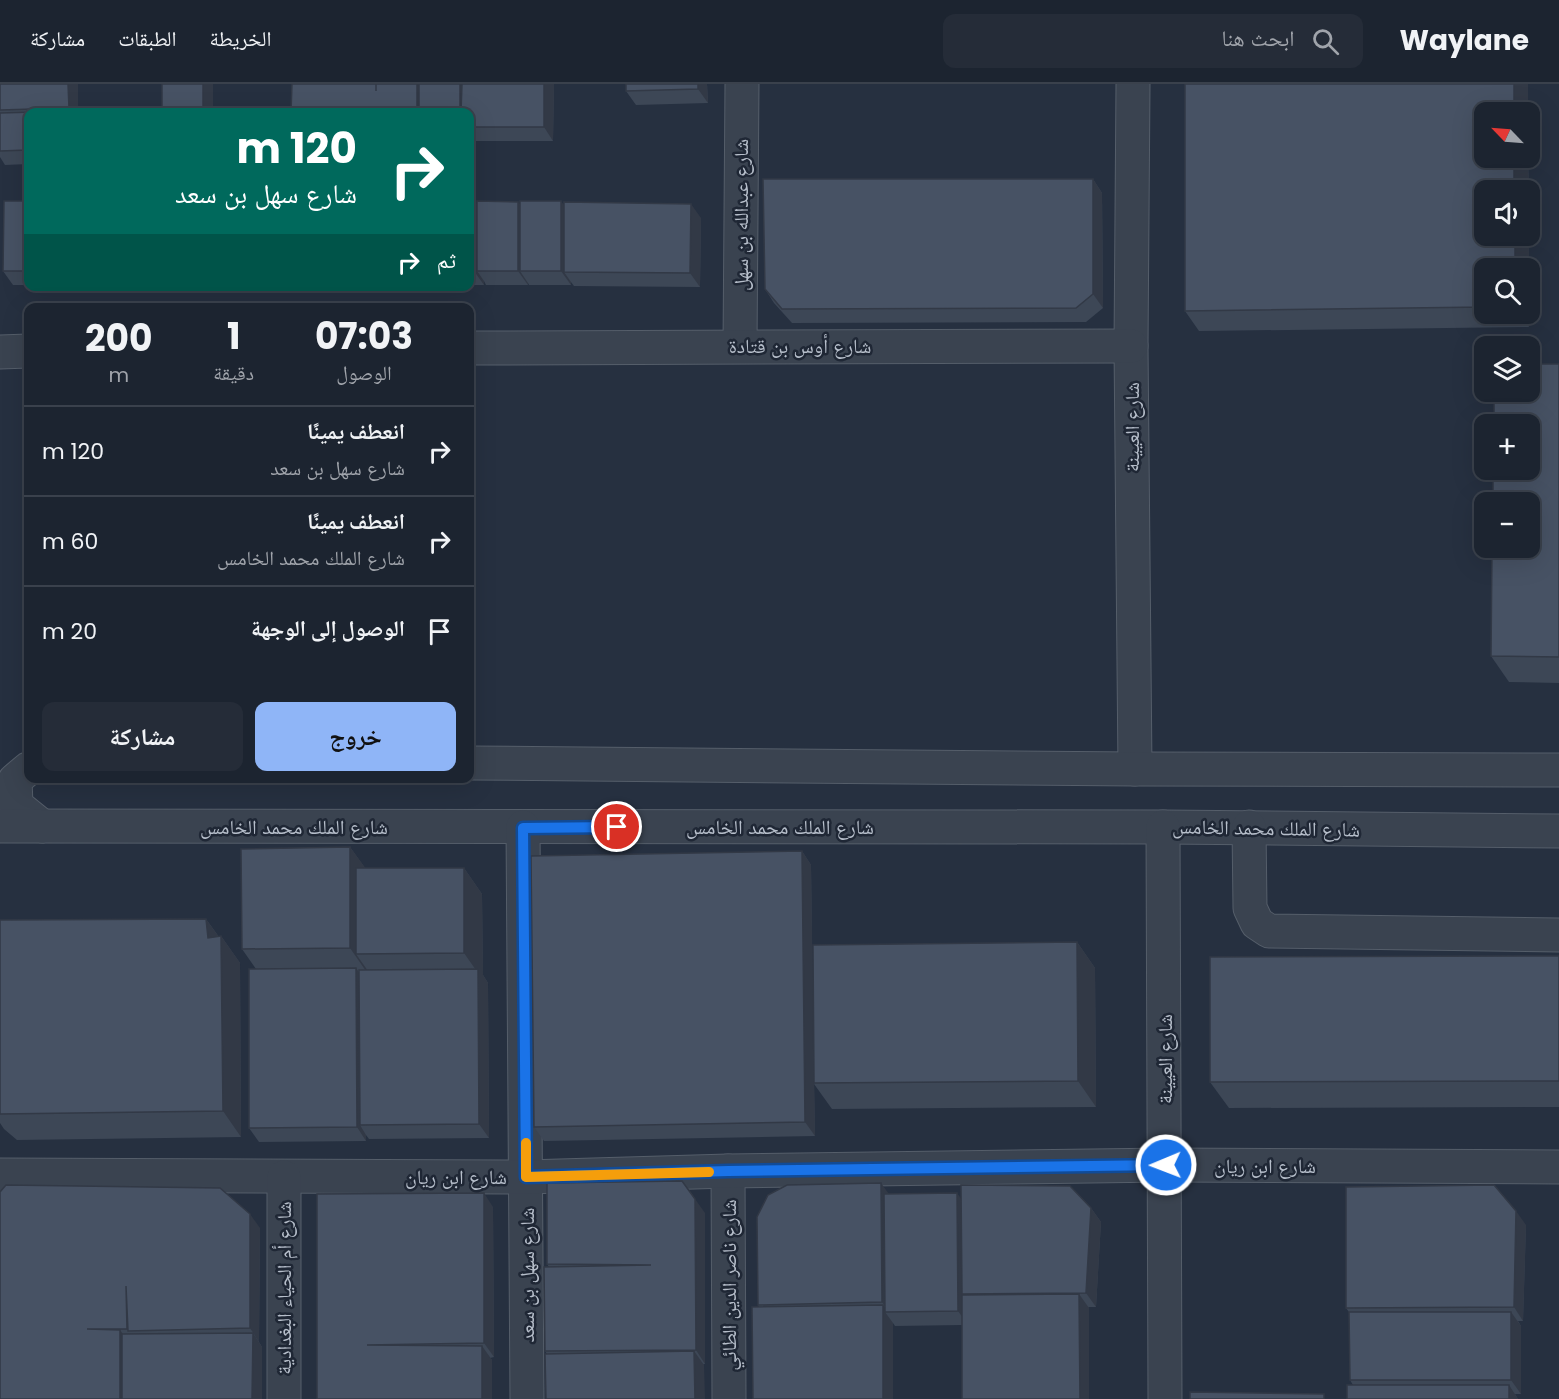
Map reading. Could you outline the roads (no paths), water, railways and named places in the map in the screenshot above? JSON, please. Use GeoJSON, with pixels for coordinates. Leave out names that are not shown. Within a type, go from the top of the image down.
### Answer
{"type":"FeatureCollection","features":[{"type":"Feature","properties":{"kind":"street","name":"شارع عبدالله بن سهل"},"geometry":{"type":"LineString","coordinates":[[740,346],[742,84]]}},
{"type":"Feature","properties":{"kind":"street","name":"شارع العيينة"},"geometry":{"type":"LineString","coordinates":[[1133,84],[1131,346],[1135,769]]}},
{"type":"Feature","properties":{"kind":"street","name":"شارع أوس بن قتادة"},"geometry":{"type":"LineString","coordinates":[[474,348],[1131,346]]}},
{"type":"Feature","properties":{"kind":"street"},"geometry":{"type":"LineString","coordinates":[[0,352],[24,351]]}},
{"type":"Feature","properties":{"kind":"street"},"geometry":{"type":"LineString","coordinates":[[0,760],[24,759]]}},
{"type":"Feature","properties":{"kind":"street"},"geometry":{"type":"LineString","coordinates":[[474,763],[1559,770]]}},
{"type":"Feature","properties":{"kind":"street"},"geometry":{"type":"LineString","coordinates":[[24,772],[15,780],[16,805],[42,826]]}},
{"type":"Feature","properties":{"kind":"street","name":"شارع الملك محمد الخامس"},"geometry":{"type":"LineString","coordinates":[[0,826],[523,828],[1163,826],[1559,831]]}},
{"type":"Feature","properties":{"kind":"street","name":"شارع العيينة"},"geometry":{"type":"LineString","coordinates":[[1163,826],[1166,1165],[1165,1399]]}},
{"type":"Feature","properties":{"kind":"street"},"geometry":{"type":"LineString","coordinates":[[1249,827],[1250,908],[1257,923],[1269,931],[1559,935]]}},
{"type":"Feature","properties":{"kind":"street","name":"شارع سهل بن سعد"},"geometry":{"type":"LineString","coordinates":[[523,828],[527,1399]]}},
{"type":"Feature","properties":{"kind":"street","name":"شارع ابن ريان"},"geometry":{"type":"LineString","coordinates":[[0,1175],[526,1177],[728,1171],[1166,1165],[1559,1167]]}},
{"type":"Feature","properties":{"kind":"street","name":"شارع ناصر الدين الطائي"},"geometry":{"type":"LineString","coordinates":[[728,1171],[729,1399]]}},
{"type":"Feature","properties":{"kind":"street","name":"شارع أم الحياء البغدادية"},"geometry":{"type":"LineString","coordinates":[[284,1399],[285,1177]]}}]}
